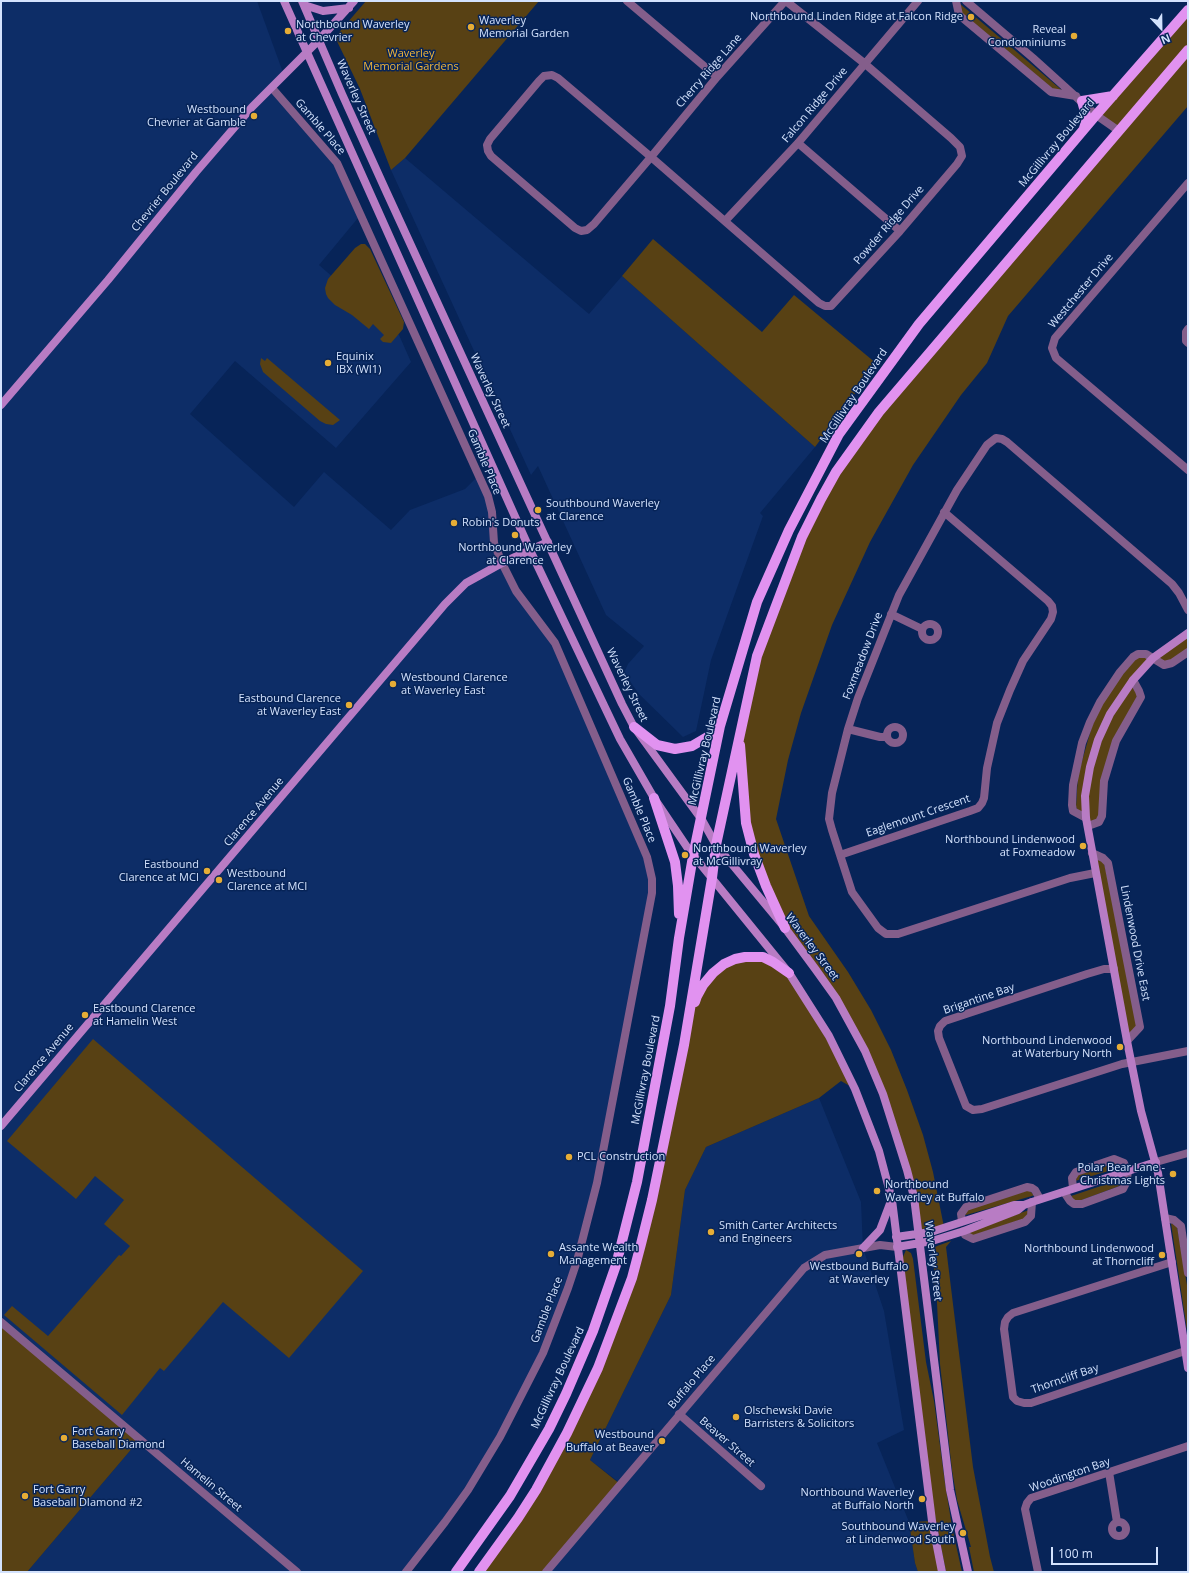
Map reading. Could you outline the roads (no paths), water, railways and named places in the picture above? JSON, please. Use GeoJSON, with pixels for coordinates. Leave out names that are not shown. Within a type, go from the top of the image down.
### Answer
{"type":"FeatureCollection","features":[{"type":"Feature","properties":{"kind":"main road"},"geometry":{"type":"LineString","coordinates":[[284,1],[530,550],[620,739],[654,798],[693,856],[789,973],[829,1036],[855,1089],[880,1152],[892,1200],[932,1521],[942,1572]]}},
{"type":"Feature","properties":{"kind":"main road"},"geometry":{"type":"LineString","coordinates":[[303,3],[323,11],[352,4]]}},
{"type":"Feature","properties":{"kind":"main road","name":"Waverley Street"},"geometry":{"type":"LineString","coordinates":[[303,3],[386,191],[622,704],[634,727],[702,820],[716,845],[785,928],[836,998],[865,1051],[883,1094],[914,1197],[950,1490],[968,1572]]}},
{"type":"Feature","properties":{"kind":"main road","name":"Chevrier Boulevard"},"geometry":{"type":"LineString","coordinates":[[1,405],[108,280],[196,172],[252,107],[319,40],[352,4]]}},
{"type":"Feature","properties":{"kind":"main road","name":"McGillivray Boulevard"},"geometry":{"type":"LineString","coordinates":[[456,1572],[494,1520],[530,1463],[566,1394],[593,1331],[618,1259],[637,1182],[670,1006],[679,938],[693,856],[702,820],[720,726],[757,602],[789,530],[839,434],[919,324],[1096,115],[1188,10]]}},
{"type":"Feature","properties":{"kind":"main road"},"geometry":{"type":"LineString","coordinates":[[479,1572],[518,1518],[547,1470],[589,1388],[609,1342],[632,1278],[642,1244],[684,1045],[712,878],[716,845],[757,656],[802,537],[836,472],[879,412],[1188,50]]}},
{"type":"Feature","properties":{"kind":"main road"},"geometry":{"type":"LineString","coordinates":[[1084,130],[1087,119],[1079,99],[1113,96]]}},
{"type":"Feature","properties":{"kind":"main road","name":"Clarence Avenue"},"geometry":{"type":"LineString","coordinates":[[1,1126],[445,604],[466,583],[502,563],[548,542]]}},
{"type":"Feature","properties":{"kind":"main road"},"geometry":{"type":"LineString","coordinates":[[1188,633],[1153,658],[1133,680],[1110,714],[1098,740],[1090,767],[1086,796],[1087,822],[1095,873],[1127,1041],[1141,1111],[1156,1162],[1188,1368]]}},
{"type":"Feature","properties":{"kind":"main road"},"geometry":{"type":"LineString","coordinates":[[634,727],[657,745],[675,750],[692,746],[709,736],[720,726]]}},
{"type":"Feature","properties":{"kind":"main road"},"geometry":{"type":"LineString","coordinates":[[740,731],[746,823],[754,854],[766,886],[785,928]]}},
{"type":"Feature","properties":{"kind":"main road"},"geometry":{"type":"LineString","coordinates":[[654,798],[675,862],[678,892],[679,938]]}},
{"type":"Feature","properties":{"kind":"main road"},"geometry":{"type":"LineString","coordinates":[[684,1045],[697,996],[713,973],[724,964],[740,958],[757,957],[773,962],[789,973]]}},
{"type":"Feature","properties":{"kind":"main road"},"geometry":{"type":"LineString","coordinates":[[896,1237],[931,1232],[1014,1205],[1024,1205],[1156,1162]]}},
{"type":"Feature","properties":{"kind":"main road"},"geometry":{"type":"LineString","coordinates":[[863,1248],[880,1230],[892,1200]]}},
{"type":"Feature","properties":{"kind":"main road"},"geometry":{"type":"LineString","coordinates":[[898,1248],[932,1241],[964,1231],[1018,1210],[1024,1205]]}},
{"type":"Feature","properties":{"kind":"street"},"geometry":{"type":"LineString","coordinates":[[627,1],[717,77]]}},
{"type":"Feature","properties":{"kind":"street"},"geometry":{"type":"LineString","coordinates":[[786,1],[864,64]]}},
{"type":"Feature","properties":{"kind":"street","name":"Cherry Ridge Lane"},"geometry":{"type":"LineString","coordinates":[[651,157],[558,78],[552,75],[544,76],[539,81],[490,139],[487,145],[491,156],[575,228],[580,230],[588,230],[651,157],[717,77],[786,1]]}},
{"type":"Feature","properties":{"kind":"street","name":"Falcon Ridge Drive"},"geometry":{"type":"LineString","coordinates":[[725,221],[798,143],[918,1]]}},
{"type":"Feature","properties":{"kind":"street"},"geometry":{"type":"LineString","coordinates":[[956,1],[959,15],[1051,92],[1079,99]]}},
{"type":"Feature","properties":{"kind":"street"},"geometry":{"type":"LineString","coordinates":[[966,1],[1033,58],[1096,115],[1119,132]]}},
{"type":"Feature","properties":{"kind":"street","name":"Powder Ridge Drive"},"geometry":{"type":"LineString","coordinates":[[725,221],[819,303],[825,306],[831,306],[836,302],[900,231],[958,164],[962,156],[960,147],[864,64]]}},
{"type":"Feature","properties":{"kind":"street","name":"Gamble Place"},"geometry":{"type":"LineString","coordinates":[[272,88],[337,163],[488,496],[492,512],[494,543],[502,563],[516,591],[555,643],[647,857],[652,879],[652,892],[597,1183],[577,1261],[568,1288],[543,1353],[500,1437],[464,1496],[406,1572]]}},
{"type":"Feature","properties":{"kind":"street"},"geometry":{"type":"LineString","coordinates":[[798,143],[900,231]]}},
{"type":"Feature","properties":{"kind":"street"},"geometry":{"type":"LineString","coordinates":[[651,157],[725,221]]}},
{"type":"Feature","properties":{"kind":"street","name":"Westchester Drive"},"geometry":{"type":"LineString","coordinates":[[1188,183],[1055,338],[1052,348],[1056,358],[1188,470]]}},
{"type":"Feature","properties":{"kind":"street"},"geometry":{"type":"LineString","coordinates":[[1188,329],[1186,332],[1186,341],[1188,343]]}},
{"type":"Feature","properties":{"kind":"street","name":"Foxmeadow Drive"},"geometry":{"type":"LineString","coordinates":[[1095,873],[1070,878],[898,934],[886,934],[878,928],[852,892],[829,819],[832,793],[848,729],[858,698],[899,595],[944,512],[987,445],[996,438],[1002,439],[1172,584],[1179,593],[1188,610]]}},
{"type":"Feature","properties":{"kind":"street","name":"Eaglemount Crescent"},"geometry":{"type":"LineString","coordinates":[[840,855],[970,812],[978,808],[984,798],[987,768],[997,723],[1023,661],[1051,619],[1053,612],[1052,606],[1048,601],[944,512]]}},
{"type":"Feature","properties":{"kind":"street"},"geometry":{"type":"LineString","coordinates":[[891,614],[922,629]]}},
{"type":"Feature","properties":{"kind":"street"},"geometry":{"type":"LineString","coordinates":[[1133,680],[1141,697],[1116,741],[1104,781],[1102,816],[1099,822],[1087,822],[1073,811],[1072,805],[1077,764],[1090,722],[1100,702],[1120,672],[1138,654],[1146,654],[1164,665],[1172,663],[1188,652]]}},
{"type":"Feature","properties":{"kind":"street"},"geometry":{"type":"LineString","coordinates":[[848,729],[880,737],[887,737]]}},
{"type":"Feature","properties":{"kind":"street","name":"Lindenwood Drive East"},"geometry":{"type":"LineString","coordinates":[[1092,853],[1103,858],[1108,863],[1140,1027],[1127,1041]]}},
{"type":"Feature","properties":{"kind":"street","name":"Brigantine Bay"},"geometry":{"type":"LineString","coordinates":[[1114,969],[1104,969],[1087,974],[953,1018],[945,1021],[940,1026],[938,1031],[963,1100],[966,1106],[973,1110],[982,1109],[1132,1062]]}},
{"type":"Feature","properties":{"kind":"street"},"geometry":{"type":"LineString","coordinates":[[1132,1062],[1188,1051]]}},
{"type":"Feature","properties":{"kind":"street"},"geometry":{"type":"LineString","coordinates":[[1156,1162],[1188,1153]]}},
{"type":"Feature","properties":{"kind":"street"},"geometry":{"type":"LineString","coordinates":[[1064,1192],[1074,1204],[1082,1204],[1123,1189],[1128,1172],[1124,1163],[1118,1159],[1114,1159],[1076,1172],[1072,1178],[1073,1188]]}},
{"type":"Feature","properties":{"kind":"street"},"geometry":{"type":"LineString","coordinates":[[962,1221],[962,1214],[966,1207],[1027,1187],[1034,1190],[1036,1201],[1031,1216],[1025,1222],[973,1239],[965,1235],[964,1231]]}},
{"type":"Feature","properties":{"kind":"street"},"geometry":{"type":"LineString","coordinates":[[1165,1218],[1174,1220],[1180,1226],[1188,1273]]}},
{"type":"Feature","properties":{"kind":"street","name":"Buffalo Place"},"geometry":{"type":"LineString","coordinates":[[546,1572],[804,1268],[825,1255],[880,1245],[896,1237]]}},
{"type":"Feature","properties":{"kind":"street","name":"Buffalo Place"},"geometry":{"type":"LineString","coordinates":[[880,1245],[898,1248]]}},
{"type":"Feature","properties":{"kind":"street","name":"Thorncliff Bay"},"geometry":{"type":"LineString","coordinates":[[1172,1262],[1021,1311],[1008,1317],[1005,1322],[1004,1329],[1013,1397],[1017,1401],[1031,1403],[1185,1351]]}},
{"type":"Feature","properties":{"kind":"street","name":"Hamelin Street"},"geometry":{"type":"LineString","coordinates":[[1,1322],[297,1572]]}},
{"type":"Feature","properties":{"kind":"street","name":"Beaver Street"},"geometry":{"type":"LineString","coordinates":[[679,1414],[761,1486]]}},
{"type":"Feature","properties":{"kind":"street","name":"Woodington Bay"},"geometry":{"type":"LineString","coordinates":[[1038,1572],[1025,1509],[1031,1498],[1188,1446]]}},
{"type":"Feature","properties":{"kind":"street"},"geometry":{"type":"LineString","coordinates":[[1109,1472],[1118,1522]]}},
{"type":"Feature","properties":{"kind":"place","name":"Northbound Linden Ridge at Falcon Ridge"},"geometry":{"type":"Point","coordinates":[971,17]}},
{"type":"Feature","properties":{"kind":"place","name":"Waverley Memorial Garden"},"geometry":{"type":"Point","coordinates":[471,27]}},
{"type":"Feature","properties":{"kind":"place","name":"Northbound Waverley at Chevrier"},"geometry":{"type":"Point","coordinates":[288,31]}},
{"type":"Feature","properties":{"kind":"place","name":"Reveal Condominiums"},"geometry":{"type":"Point","coordinates":[1074,36]}},
{"type":"Feature","properties":{"kind":"place","name":"Westbound Chevrier at Gamble"},"geometry":{"type":"Point","coordinates":[254,116]}},
{"type":"Feature","properties":{"kind":"place","name":"Equinix IBX (WI1)"},"geometry":{"type":"Point","coordinates":[328,363]}},
{"type":"Feature","properties":{"kind":"place","name":"Southbound Waverley at Clarence"},"geometry":{"type":"Point","coordinates":[538,510]}},
{"type":"Feature","properties":{"kind":"place","name":"Robin's Donuts"},"geometry":{"type":"Point","coordinates":[454,523]}},
{"type":"Feature","properties":{"kind":"place","name":"Northbound Waverley at Clarence"},"geometry":{"type":"Point","coordinates":[515,535]}},
{"type":"Feature","properties":{"kind":"place","name":"Westbound Clarence at Waverley East"},"geometry":{"type":"Point","coordinates":[393,684]}},
{"type":"Feature","properties":{"kind":"place","name":"Eastbound Clarence at Waverley East"},"geometry":{"type":"Point","coordinates":[349,705]}},
{"type":"Feature","properties":{"kind":"place","name":"Northbound Lindenwood at Foxmeadow"},"geometry":{"type":"Point","coordinates":[1083,846]}},
{"type":"Feature","properties":{"kind":"place","name":"Northbound Waverley at McGillivray"},"geometry":{"type":"Point","coordinates":[685,855]}},
{"type":"Feature","properties":{"kind":"place","name":"Eastbound Clarence at MCI"},"geometry":{"type":"Point","coordinates":[207,871]}},
{"type":"Feature","properties":{"kind":"place","name":"Westbound Clarence at MCI"},"geometry":{"type":"Point","coordinates":[219,880]}},
{"type":"Feature","properties":{"kind":"place","name":"Eastbound Clarence at Hamelin West"},"geometry":{"type":"Point","coordinates":[85,1015]}},
{"type":"Feature","properties":{"kind":"place","name":"Northbound Lindenwood at Waterbury North"},"geometry":{"type":"Point","coordinates":[1120,1047]}},
{"type":"Feature","properties":{"kind":"place","name":"PCL Construction"},"geometry":{"type":"Point","coordinates":[569,1157]}},
{"type":"Feature","properties":{"kind":"place","name":"Polar Bear Lane - Christmas Lights"},"geometry":{"type":"Point","coordinates":[1173,1174]}},
{"type":"Feature","properties":{"kind":"place","name":"Northbound Waverley at Buffalo"},"geometry":{"type":"Point","coordinates":[877,1191]}},
{"type":"Feature","properties":{"kind":"place","name":"Smith Carter Architects and Engineers"},"geometry":{"type":"Point","coordinates":[711,1232]}},
{"type":"Feature","properties":{"kind":"place","name":"Assante Wealth Management"},"geometry":{"type":"Point","coordinates":[551,1254]}},
{"type":"Feature","properties":{"kind":"place","name":"Westbound Buffalo at Waverley"},"geometry":{"type":"Point","coordinates":[859,1254]}},
{"type":"Feature","properties":{"kind":"place","name":"Northbound Lindenwood at Thorncliff"},"geometry":{"type":"Point","coordinates":[1162,1255]}},
{"type":"Feature","properties":{"kind":"place","name":"Olschewski Davie Barristers & Solicitors"},"geometry":{"type":"Point","coordinates":[736,1417]}},
{"type":"Feature","properties":{"kind":"place","name":"Fort Garry Baseball Diamond"},"geometry":{"type":"Point","coordinates":[64,1438]}},
{"type":"Feature","properties":{"kind":"place","name":"Westbound Buffalo at Beaver"},"geometry":{"type":"Point","coordinates":[662,1441]}},
{"type":"Feature","properties":{"kind":"place","name":"Fort Garry Baseball DIamond #2"},"geometry":{"type":"Point","coordinates":[25,1496]}},
{"type":"Feature","properties":{"kind":"place","name":"Northbound Waverley at Buffalo North"},"geometry":{"type":"Point","coordinates":[922,1499]}},
{"type":"Feature","properties":{"kind":"place","name":"Southbound Waverley at Lindenwood South"},"geometry":{"type":"Point","coordinates":[963,1533]}},
{"type":"Feature","properties":{"kind":"park label","name":"Waverley Memorial Gardens"},"geometry":{"type":"Point","coordinates":[411,60]}}]}
